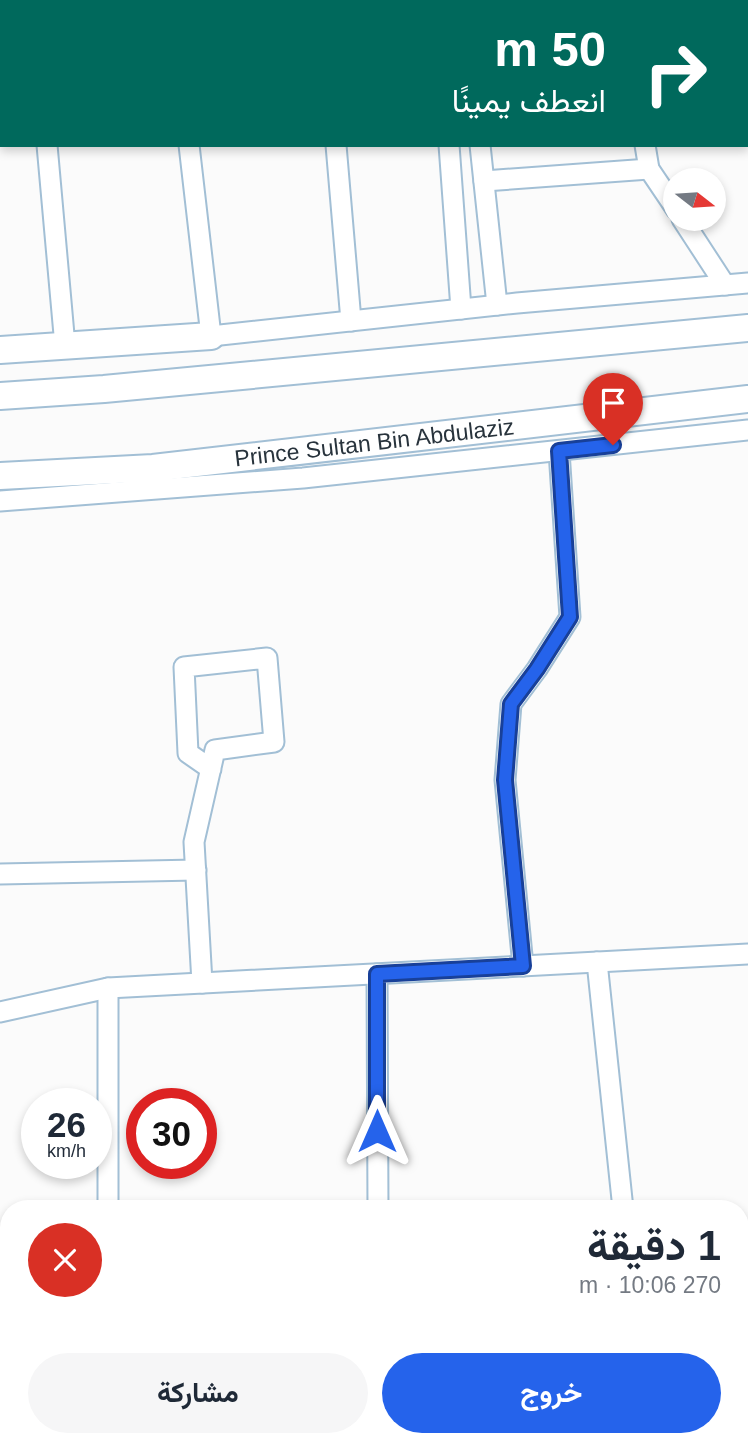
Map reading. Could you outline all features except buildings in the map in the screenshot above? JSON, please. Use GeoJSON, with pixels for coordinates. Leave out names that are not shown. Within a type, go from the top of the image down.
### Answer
{"type":"FeatureCollection","features":[{"type":"Feature","properties":{"kind":"main road"},"geometry":{"type":"LineString","coordinates":[[0,396],[748,328]]}},
{"type":"Feature","properties":{"kind":"main road"},"geometry":{"type":"LineString","coordinates":[[0,350],[211,336]]}},
{"type":"Feature","properties":{"kind":"main road","name":"Prince Sultan Bin Abdulaziz"},"geometry":{"type":"LineString","coordinates":[[0,476],[153,468],[748,399]]}},
{"type":"Feature","properties":{"kind":"street"},"geometry":{"type":"LineString","coordinates":[[47,147],[65,345]]}},
{"type":"Feature","properties":{"kind":"street"},"geometry":{"type":"LineString","coordinates":[[189,147],[211,336],[497,305],[748,283]]}},
{"type":"Feature","properties":{"kind":"street"},"geometry":{"type":"LineString","coordinates":[[336,147],[351,321]]}},
{"type":"Feature","properties":{"kind":"street"},"geometry":{"type":"LineString","coordinates":[[449,147],[461,309]]}},
{"type":"Feature","properties":{"kind":"street"},"geometry":{"type":"LineString","coordinates":[[480,147],[497,305]]}},
{"type":"Feature","properties":{"kind":"street"},"geometry":{"type":"LineString","coordinates":[[645,147],[649,169],[663,190]]}},
{"type":"Feature","properties":{"kind":"street"},"geometry":{"type":"LineString","coordinates":[[484,181],[649,169]]}},
{"type":"Feature","properties":{"kind":"street"},"geometry":{"type":"LineString","coordinates":[[690,231],[725,285]]}},
{"type":"Feature","properties":{"kind":"street"},"geometry":{"type":"LineString","coordinates":[[0,500],[303,478],[748,430]]}},
{"type":"Feature","properties":{"kind":"street"},"geometry":{"type":"LineString","coordinates":[[523,966],[505,780],[511,704],[570,617],[559,451]]}},
{"type":"Feature","properties":{"kind":"street"},"geometry":{"type":"LineString","coordinates":[[202,983],[194,842],[211,769],[215,750],[274,741],[267,658],[184,667],[188,753],[211,769]]}},
{"type":"Feature","properties":{"kind":"street"},"geometry":{"type":"LineString","coordinates":[[0,874],[196,870]]}},
{"type":"Feature","properties":{"kind":"street"},"geometry":{"type":"LineString","coordinates":[[0,1012],[108,988],[748,954]]}},
{"type":"Feature","properties":{"kind":"street"},"geometry":{"type":"LineString","coordinates":[[597,962],[622,1200]]}},
{"type":"Feature","properties":{"kind":"street"},"geometry":{"type":"LineString","coordinates":[[377,974],[377,1200]]}},
{"type":"Feature","properties":{"kind":"street"},"geometry":{"type":"LineString","coordinates":[[108,988],[108,1200]]}},
{"type":"Feature","properties":{"kind":"route"},"geometry":{"type":"LineString","coordinates":[[377,1131],[377,974],[523,966],[505,780],[511,704],[570,617],[559,451],[613,445]]}}]}
